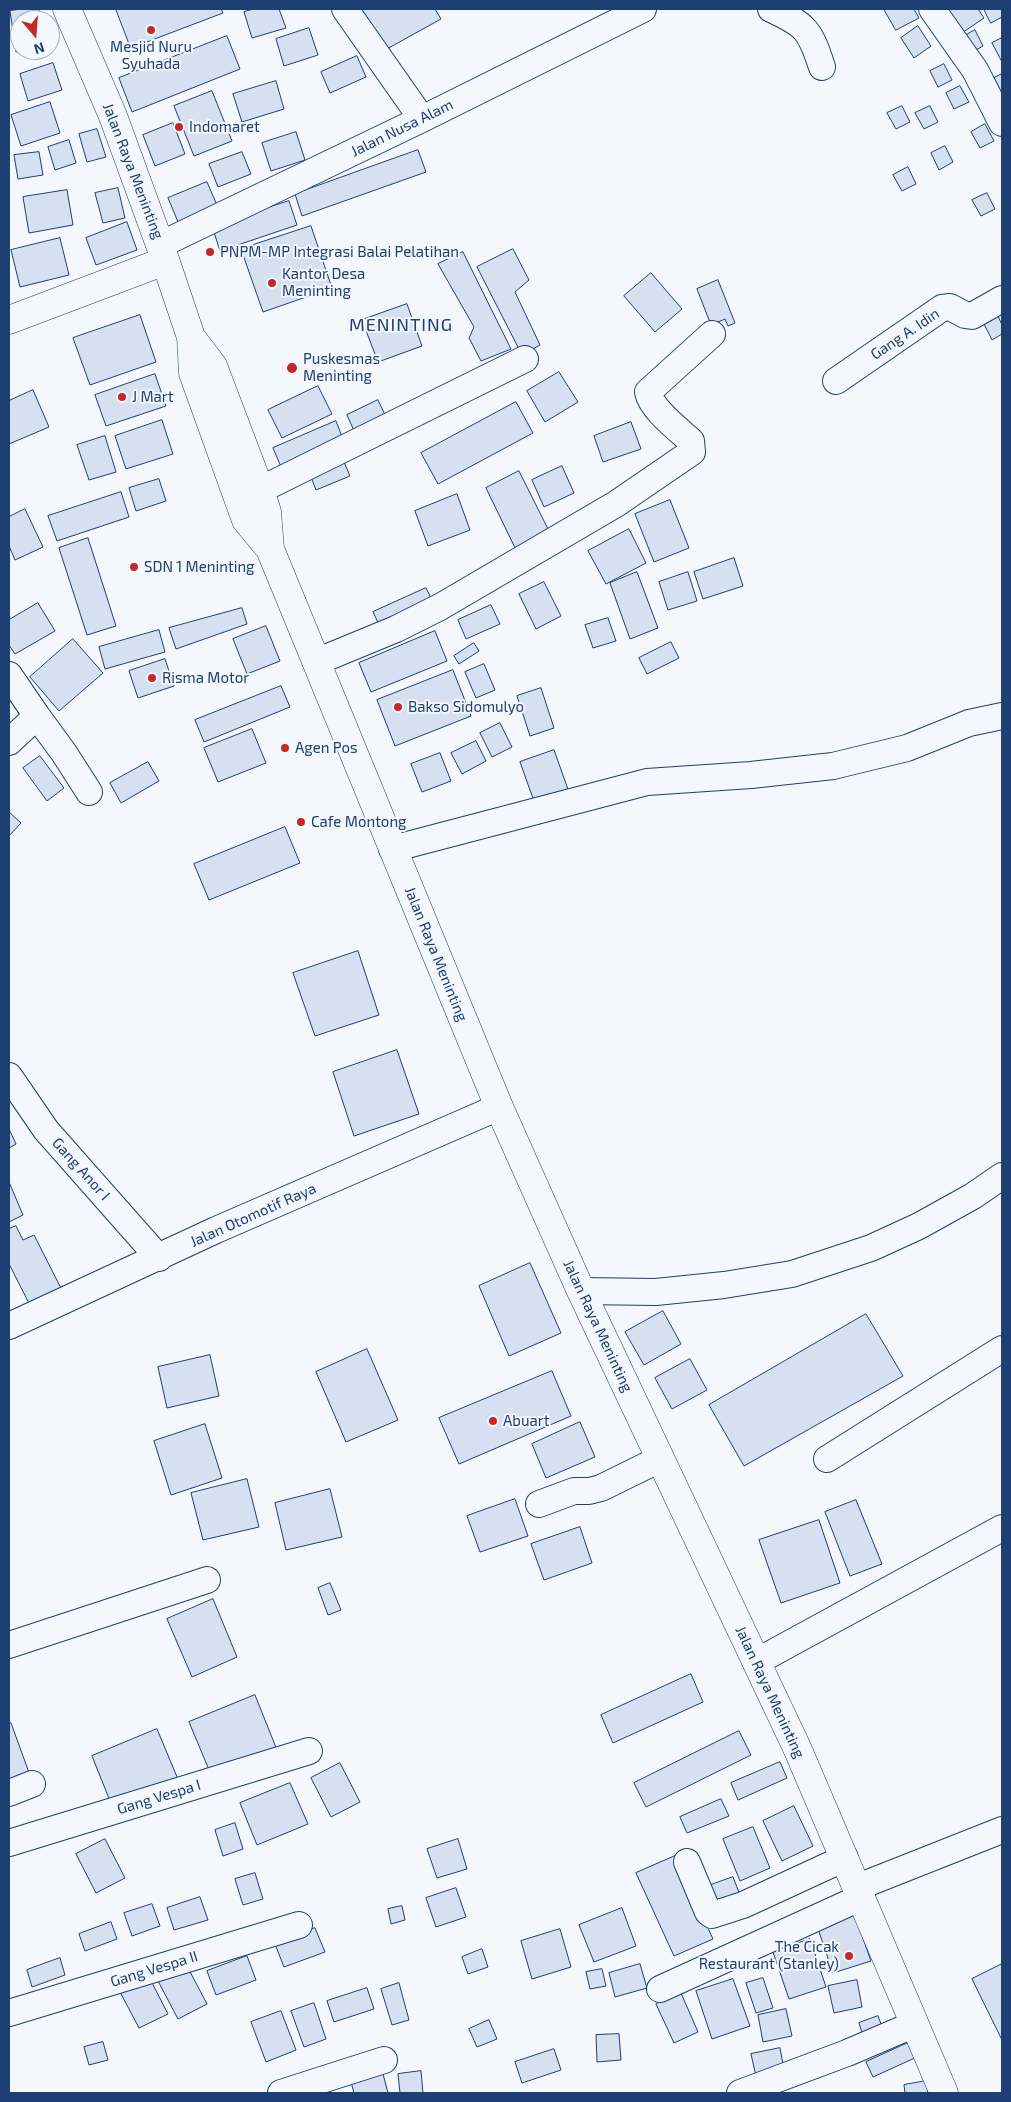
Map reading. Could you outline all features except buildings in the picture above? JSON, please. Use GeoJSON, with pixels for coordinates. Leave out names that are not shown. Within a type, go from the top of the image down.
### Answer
{"type":"FeatureCollection","features":[{"type":"Feature","properties":{"kind":"main road","name":"Jalan Raya Meninting"},"geometry":{"type":"LineString","coordinates":[[67,9],[113,116],[163,253],[191,337],[193,373],[246,520],[270,549],[498,1107],[581,1291],[798,1750],[944,2093]]}},
{"type":"Feature","properties":{"kind":"main road"},"geometry":{"type":"LineString","coordinates":[[9,320],[163,253]]}},
{"type":"Feature","properties":{"kind":"main road","name":"Jalan Raya Meninting"},"geometry":{"type":"LineString","coordinates":[[191,337],[213,366],[260,490],[267,512],[270,549]]}},
{"type":"Feature","properties":{"kind":"street"},"geometry":{"type":"LineString","coordinates":[[345,9],[422,119]]}},
{"type":"Feature","properties":{"kind":"street","name":"Jalan Nusa Alam"},"geometry":{"type":"LineString","coordinates":[[163,253],[422,119],[643,9]]}},
{"type":"Feature","properties":{"kind":"street"},"geometry":{"type":"LineString","coordinates":[[771,9],[793,19],[804,27],[811,37],[822,67]]}},
{"type":"Feature","properties":{"kind":"street"},"geometry":{"type":"LineString","coordinates":[[932,9],[974,70],[1002,123]]}},
{"type":"Feature","properties":{"kind":"street","name":"Gang A. Idin"},"geometry":{"type":"LineString","coordinates":[[836,381],[942,308],[950,307],[965,315],[972,316],[1002,299]]}},
{"type":"Feature","properties":{"kind":"street"},"geometry":{"type":"LineString","coordinates":[[316,662],[396,629],[479,585],[616,504],[692,452],[691,441],[656,407],[650,400],[648,392],[712,334]]}},
{"type":"Feature","properties":{"kind":"street"},"geometry":{"type":"LineString","coordinates":[[260,490],[525,359]]}},
{"type":"Feature","properties":{"kind":"street"},"geometry":{"type":"LineString","coordinates":[[9,675],[89,792]]}},
{"type":"Feature","properties":{"kind":"street"},"geometry":{"type":"LineString","coordinates":[[9,742],[37,716]]}},
{"type":"Feature","properties":{"kind":"street"},"geometry":{"type":"LineString","coordinates":[[392,849],[646,782],[751,775],[833,766],[907,748],[969,723],[1002,716]]}},
{"type":"Feature","properties":{"kind":"street","name":"Gang Anor I"},"geometry":{"type":"LineString","coordinates":[[9,1076],[46,1130],[159,1258]]}},
{"type":"Feature","properties":{"kind":"street","name":"Jalan Otomotif Raya"},"geometry":{"type":"LineString","coordinates":[[9,1326],[216,1230],[498,1107]]}},
{"type":"Feature","properties":{"kind":"street"},"geometry":{"type":"LineString","coordinates":[[581,1291],[656,1292],[724,1285],[792,1274],[871,1248],[919,1226],[973,1196],[1002,1176]]}},
{"type":"Feature","properties":{"kind":"street"},"geometry":{"type":"LineString","coordinates":[[827,1459],[1002,1349]]}},
{"type":"Feature","properties":{"kind":"street"},"geometry":{"type":"LineString","coordinates":[[539,1504],[574,1491],[589,1491],[601,1488],[660,1459]]}},
{"type":"Feature","properties":{"kind":"street"},"geometry":{"type":"LineString","coordinates":[[756,1662],[1002,1528]]}},
{"type":"Feature","properties":{"kind":"street"},"geometry":{"type":"LineString","coordinates":[[9,1645],[207,1580]]}},
{"type":"Feature","properties":{"kind":"street","name":"Gang Vespa I"},"geometry":{"type":"LineString","coordinates":[[9,1843],[309,1751]]}},
{"type":"Feature","properties":{"kind":"street"},"geometry":{"type":"LineString","coordinates":[[660,1989],[860,1892],[1002,1830]]}},
{"type":"Feature","properties":{"kind":"street"},"geometry":{"type":"LineString","coordinates":[[687,1862],[708,1912],[712,1915],[743,1905],[845,1858]]}},
{"type":"Feature","properties":{"kind":"street","name":"Gang Vespa II"},"geometry":{"type":"LineString","coordinates":[[9,2013],[299,1925]]}},
{"type":"Feature","properties":{"kind":"street"},"geometry":{"type":"LineString","coordinates":[[740,2093],[846,2053],[915,2024]]}},
{"type":"Feature","properties":{"kind":"street"},"geometry":{"type":"LineString","coordinates":[[281,2093],[384,2060]]}},
{"type":"Feature","properties":{"kind":"place","name":"Mesjid Nuru Syuhada"},"geometry":{"type":"Point","coordinates":[151,30]}},
{"type":"Feature","properties":{"kind":"place","name":"Indomaret"},"geometry":{"type":"Point","coordinates":[179,127]}},
{"type":"Feature","properties":{"kind":"place","name":"PNPM-MP Integrasi Balai Pelatihan"},"geometry":{"type":"Point","coordinates":[210,252]}},
{"type":"Feature","properties":{"kind":"place","name":"Kantor Desa Meninting"},"geometry":{"type":"Point","coordinates":[272,283]}},
{"type":"Feature","properties":{"kind":"place","name":"Puskesmas Meninting"},"geometry":{"type":"Point","coordinates":[292,368]}},
{"type":"Feature","properties":{"kind":"place","name":"J Mart"},"geometry":{"type":"Point","coordinates":[122,397]}},
{"type":"Feature","properties":{"kind":"place","name":"SDN 1 Meninting"},"geometry":{"type":"Point","coordinates":[134,567]}},
{"type":"Feature","properties":{"kind":"place","name":"Risma Motor"},"geometry":{"type":"Point","coordinates":[152,678]}},
{"type":"Feature","properties":{"kind":"place","name":"Bakso Sidomulyo"},"geometry":{"type":"Point","coordinates":[398,707]}},
{"type":"Feature","properties":{"kind":"place","name":"Agen Pos"},"geometry":{"type":"Point","coordinates":[285,748]}},
{"type":"Feature","properties":{"kind":"place","name":"Cafe Montong"},"geometry":{"type":"Point","coordinates":[301,822]}},
{"type":"Feature","properties":{"kind":"place","name":"Abuart"},"geometry":{"type":"Point","coordinates":[493,1421]}},
{"type":"Feature","properties":{"kind":"place","name":"The Cicak Restaurant (Stanley)"},"geometry":{"type":"Point","coordinates":[849,1956]}},
{"type":"Feature","properties":{"kind":"district","name":"MENINTING"},"geometry":{"type":"Point","coordinates":[401,325]}}]}
